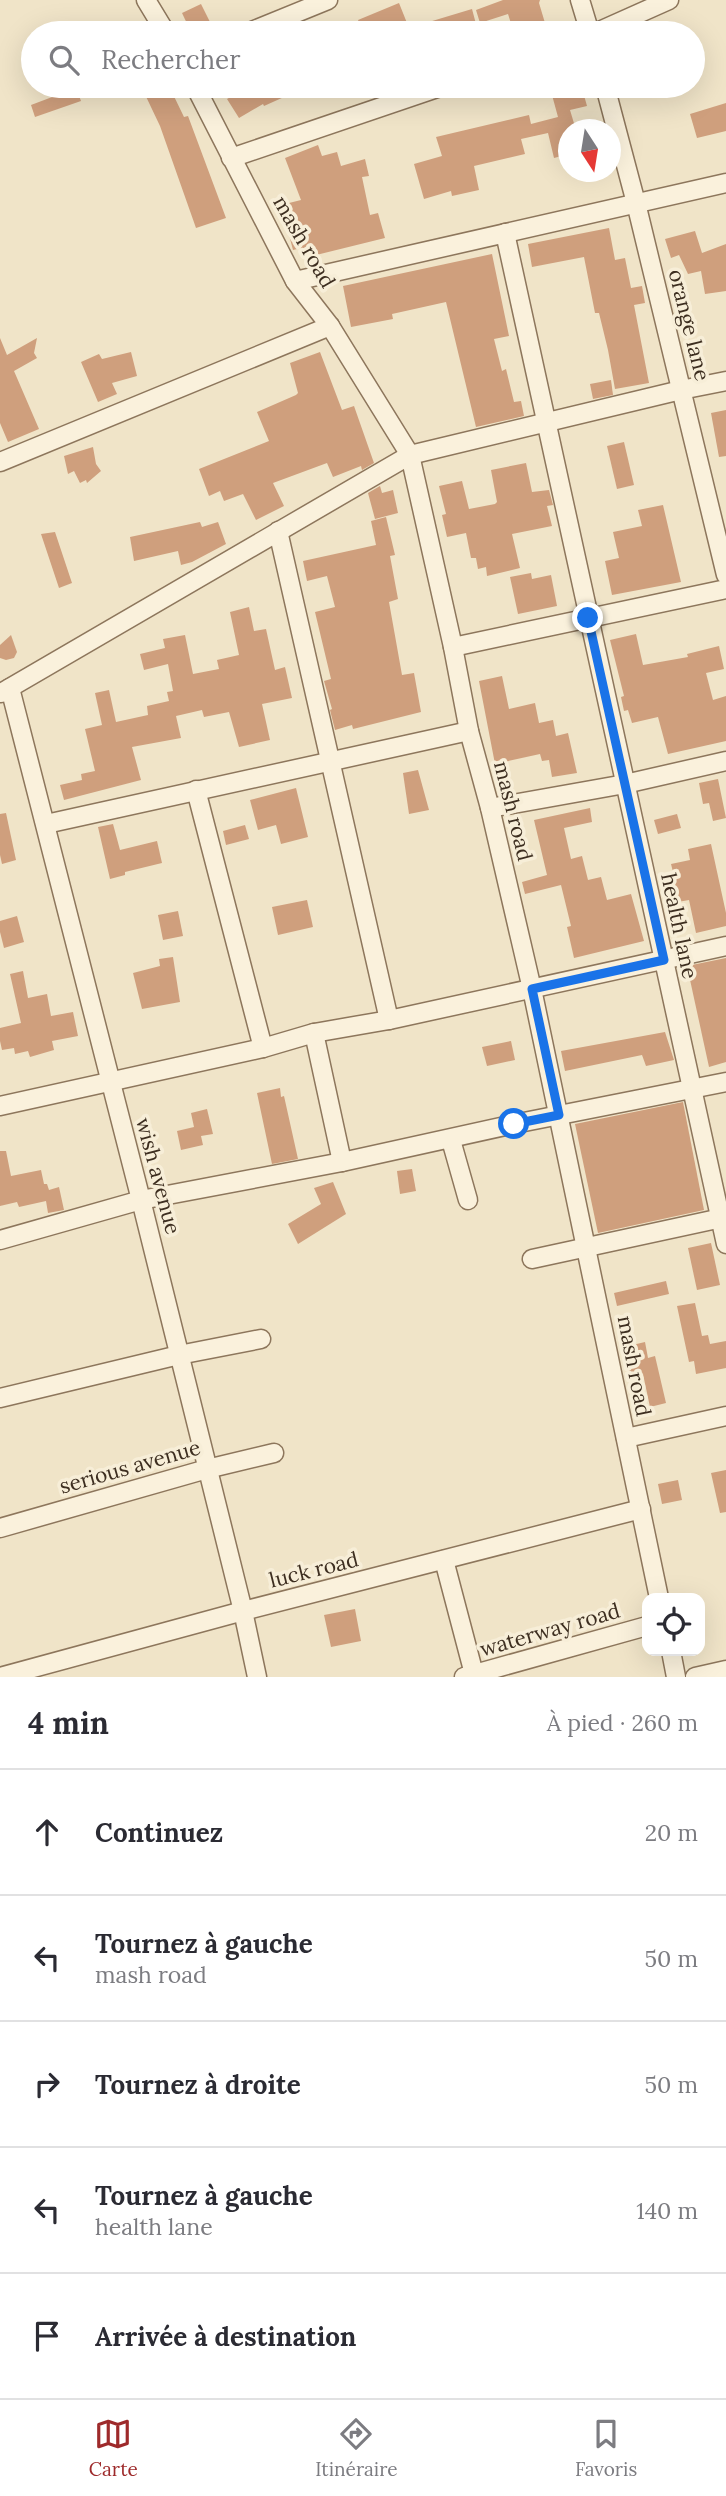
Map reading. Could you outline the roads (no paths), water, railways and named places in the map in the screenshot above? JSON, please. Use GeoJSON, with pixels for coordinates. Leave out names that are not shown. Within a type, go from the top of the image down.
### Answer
{"type":"FeatureCollection","features":[{"type":"Feature","properties":{"kind":"street"},"geometry":{"type":"LineString","coordinates":[[146,0],[159,21]]}},
{"type":"Feature","properties":{"kind":"street"},"geometry":{"type":"LineString","coordinates":[[276,21],[328,0]]}},
{"type":"Feature","properties":{"kind":"street"},"geometry":{"type":"LineString","coordinates":[[580,0],[588,21]]}},
{"type":"Feature","properties":{"kind":"street"},"geometry":{"type":"LineString","coordinates":[[621,21],[670,0]]}},
{"type":"Feature","properties":{"kind":"street","name":"mash road"},"geometry":{"type":"LineString","coordinates":[[201,98],[295,281],[330,326],[410,455],[469,731],[490,808],[532,989],[658,1593]]}},
{"type":"Feature","properties":{"kind":"street"},"geometry":{"type":"LineString","coordinates":[[231,158],[408,98]]}},
{"type":"Feature","properties":{"kind":"street","name":"orange lane"},"geometry":{"type":"LineString","coordinates":[[608,98],[726,575]]}},
{"type":"Feature","properties":{"kind":"street"},"geometry":{"type":"LineString","coordinates":[[295,281],[726,183]]}},
{"type":"Feature","properties":{"kind":"street","name":"health lane"},"geometry":{"type":"LineString","coordinates":[[505,233],[692,1089],[723,1218],[726,1244]]}},
{"type":"Feature","properties":{"kind":"street"},"geometry":{"type":"LineString","coordinates":[[0,462],[330,326]]}},
{"type":"Feature","properties":{"kind":"street"},"geometry":{"type":"LineString","coordinates":[[5,690],[410,455],[681,390],[726,382]]}},
{"type":"Feature","properties":{"kind":"street"},"geometry":{"type":"LineString","coordinates":[[278,531],[389,1020]]}},
{"type":"Feature","properties":{"kind":"street"},"geometry":{"type":"LineString","coordinates":[[453,647],[726,590]]}},
{"type":"Feature","properties":{"kind":"street","name":"wish avenue"},"geometry":{"type":"LineString","coordinates":[[5,690],[46,824],[243,1611],[257,1677]]}},
{"type":"Feature","properties":{"kind":"street"},"geometry":{"type":"LineString","coordinates":[[46,824],[469,731]]}},
{"type":"Feature","properties":{"kind":"street"},"geometry":{"type":"LineString","coordinates":[[490,808],[625,784],[726,761]]}},
{"type":"Feature","properties":{"kind":"street"},"geometry":{"type":"LineString","coordinates":[[196,790],[263,1048]]}},
{"type":"Feature","properties":{"kind":"street"},"geometry":{"type":"LineString","coordinates":[[0,1106],[263,1048],[314,1033],[389,1020],[726,946]]}},
{"type":"Feature","properties":{"kind":"street"},"geometry":{"type":"LineString","coordinates":[[314,1033],[342,1162]]}},
{"type":"Feature","properties":{"kind":"street"},"geometry":{"type":"LineString","coordinates":[[0,1240],[141,1200],[342,1162],[726,1082]]}},
{"type":"Feature","properties":{"kind":"street"},"geometry":{"type":"LineString","coordinates":[[451,1140],[468,1200]]}},
{"type":"Feature","properties":{"kind":"street"},"geometry":{"type":"LineString","coordinates":[[532,1259],[723,1218]]}},
{"type":"Feature","properties":{"kind":"street"},"geometry":{"type":"LineString","coordinates":[[0,1398],[179,1355],[261,1339]]}},
{"type":"Feature","properties":{"kind":"street"},"geometry":{"type":"LineString","coordinates":[[625,1438],[726,1416]]}},
{"type":"Feature","properties":{"kind":"street","name":"serious avenue"},"geometry":{"type":"LineString","coordinates":[[0,1528],[207,1469],[274,1453]]}},
{"type":"Feature","properties":{"kind":"street","name":"luck road"},"geometry":{"type":"LineString","coordinates":[[0,1677],[243,1611],[640,1509]]}},
{"type":"Feature","properties":{"kind":"street"},"geometry":{"type":"LineString","coordinates":[[444,1560],[469,1676]]}},
{"type":"Feature","properties":{"kind":"street","name":"waterway road"},"geometry":{"type":"LineString","coordinates":[[469,1676],[523,1669],[642,1628]]}},
{"type":"Feature","properties":{"kind":"street"},"geometry":{"type":"LineString","coordinates":[[672,1656],[676,1677]]}},
{"type":"Feature","properties":{"kind":"street"},"geometry":{"type":"LineString","coordinates":[[695,1677],[726,1671]]}}]}
